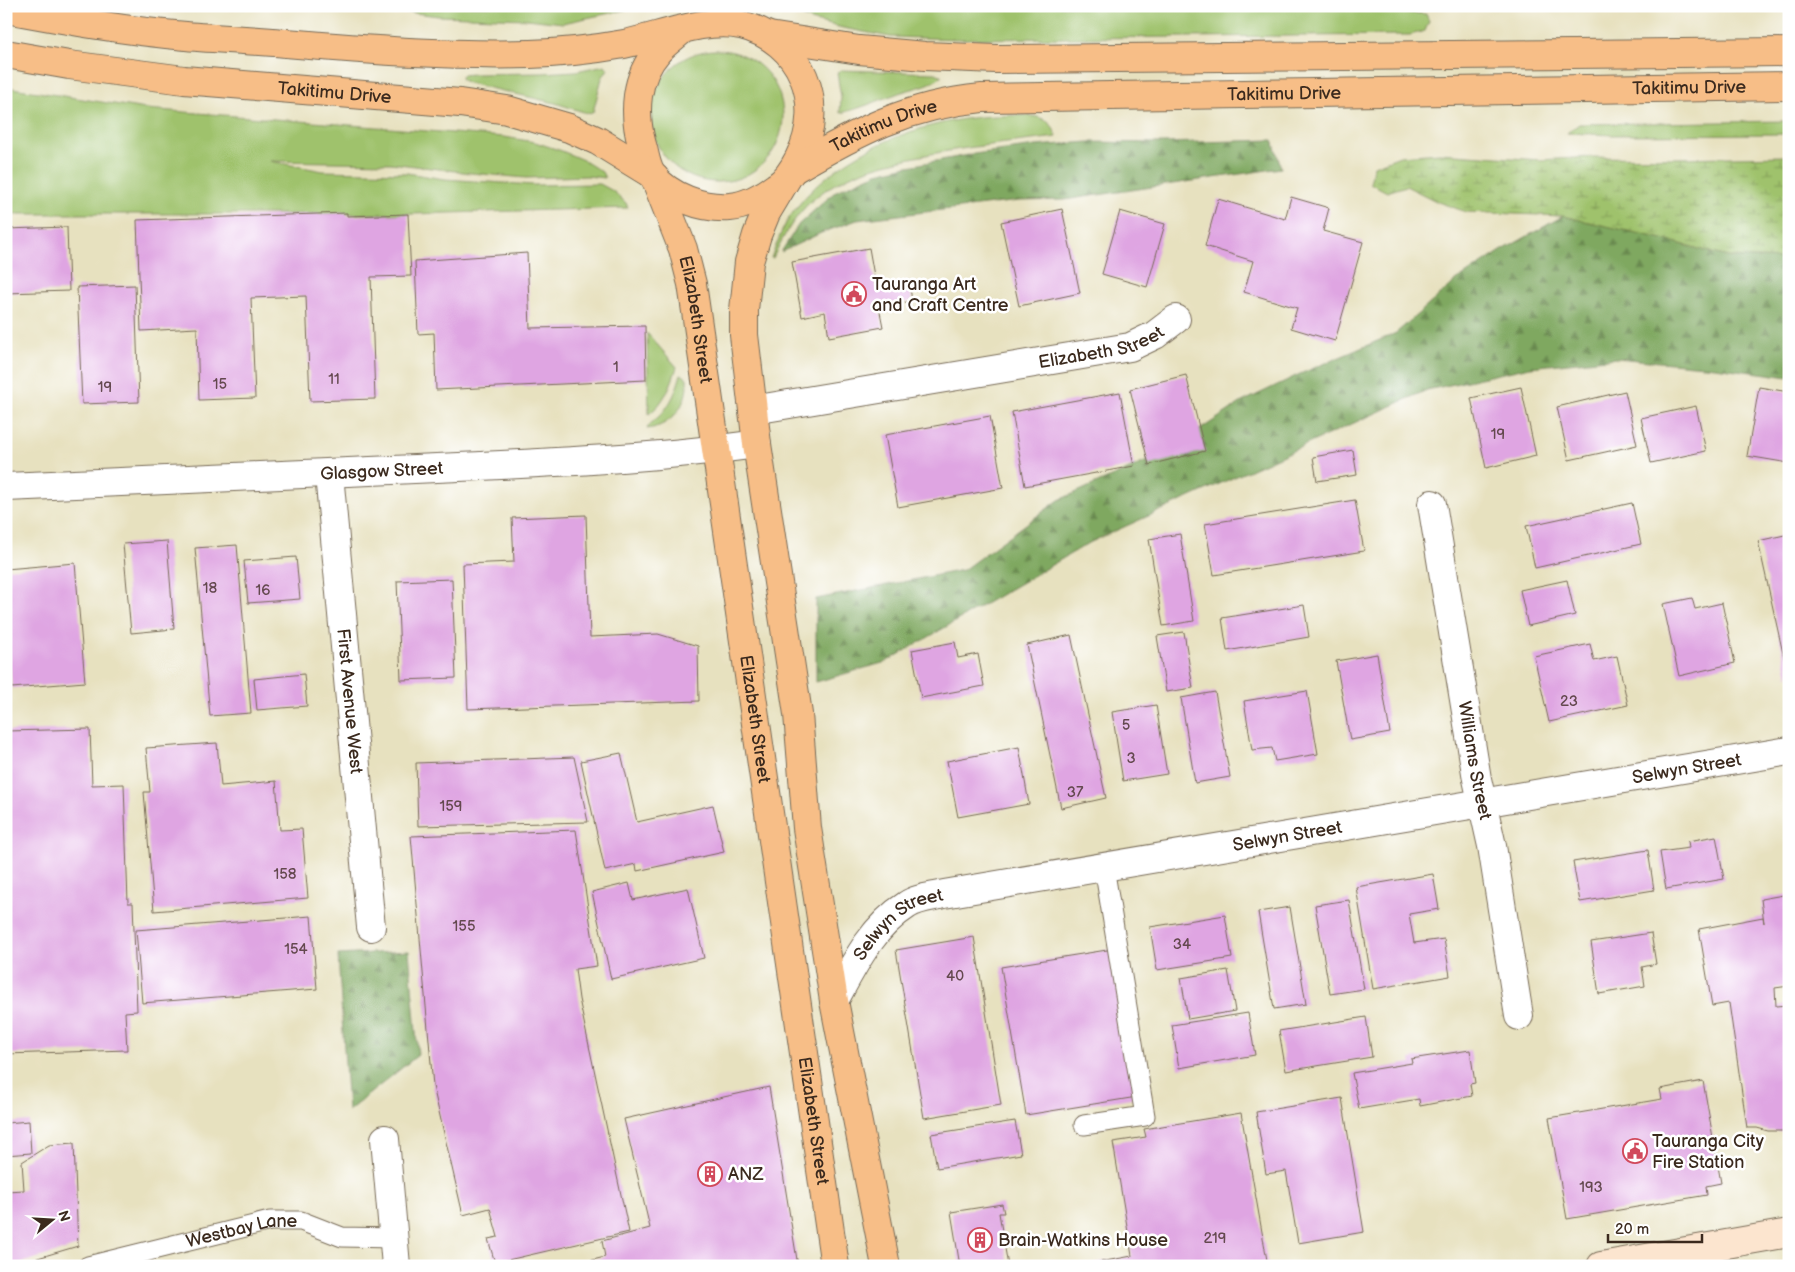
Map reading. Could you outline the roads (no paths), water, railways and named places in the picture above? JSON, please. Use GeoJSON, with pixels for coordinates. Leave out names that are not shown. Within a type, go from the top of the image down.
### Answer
{"type":"FeatureCollection","features":[{"type":"Feature","properties":{"kind":"main road"},"geometry":{"type":"LineString","coordinates":[[6,9],[132,30],[188,36],[459,54],[534,54],[611,46],[718,23],[738,24],[769,36],[858,50],[996,59],[1789,52]]}},
{"type":"Feature","properties":{"kind":"main road","name":"Elizabeth Street"},"geometry":{"type":"LineString","coordinates":[[682,30],[656,53],[643,75],[636,100],[637,126],[652,175],[683,249],[692,284],[835,1266]]}},
{"type":"Feature","properties":{"kind":"main road"},"geometry":{"type":"LineString","coordinates":[[769,36],[793,57],[803,75],[809,93],[811,109],[810,128],[804,148],[791,174],[766,212],[757,235],[749,262],[744,310],[744,335],[757,444],[798,714],[808,828],[834,1001],[886,1266]]}},
{"type":"Feature","properties":{"kind":"main road","name":"Takitimu Drive"},"geometry":{"type":"LineString","coordinates":[[6,54],[69,65],[184,80],[460,103],[507,110],[569,128],[598,141],[652,175],[672,193],[698,204],[731,207],[776,188],[791,174],[844,139],[885,121],[921,108],[982,98],[1789,86]]}},
{"type":"Feature","properties":{"kind":"main road"},"geometry":{"type":"LineString","coordinates":[[1601,1266],[1789,1233]]}},
{"type":"Feature","properties":{"kind":"street","name":"Elizabeth Street"},"geometry":{"type":"LineString","coordinates":[[753,410],[1130,347],[1155,335],[1176,319]]}},
{"type":"Feature","properties":{"kind":"street","name":"Glasgow Street"},"geometry":{"type":"LineString","coordinates":[[6,486],[329,474],[613,459],[715,450],[757,444]]}},
{"type":"Feature","properties":{"kind":"street","name":"First Avenue West"},"geometry":{"type":"LineString","coordinates":[[329,474],[371,927]]}},
{"type":"Feature","properties":{"kind":"street","name":"Williams Street"},"geometry":{"type":"LineString","coordinates":[[1432,504],[1477,779],[1492,846],[1519,1016]]}},
{"type":"Feature","properties":{"kind":"street","name":"Selwyn Street"},"geometry":{"type":"LineString","coordinates":[[834,1001],[862,951],[892,917],[908,904],[944,894],[1789,751]]}},
{"type":"Feature","properties":{"kind":"street"},"geometry":{"type":"LineString","coordinates":[[385,1139],[396,1266]]}},
{"type":"Feature","properties":{"kind":"lane"},"geometry":{"type":"LineString","coordinates":[[1084,1125],[1145,1116],[1104,867]]}},
{"type":"Feature","properties":{"kind":"lane","name":"Westbay Lane"},"geometry":{"type":"LineString","coordinates":[[88,1266],[270,1221],[301,1221],[342,1237],[394,1238]]}},
{"type":"Feature","properties":{"kind":"place","name":"Tauranga Art and Craft Centre"},"geometry":{"type":"Point","coordinates":[854,294]}},
{"type":"Feature","properties":{"kind":"place","name":"Tauranga City Fire Station"},"geometry":{"type":"Point","coordinates":[1635,1151]}},
{"type":"Feature","properties":{"kind":"place","name":"ANZ"},"geometry":{"type":"Point","coordinates":[710,1174]}},
{"type":"Feature","properties":{"kind":"place","name":"Brain-Watkins House"},"geometry":{"type":"Point","coordinates":[980,1240]}}]}
